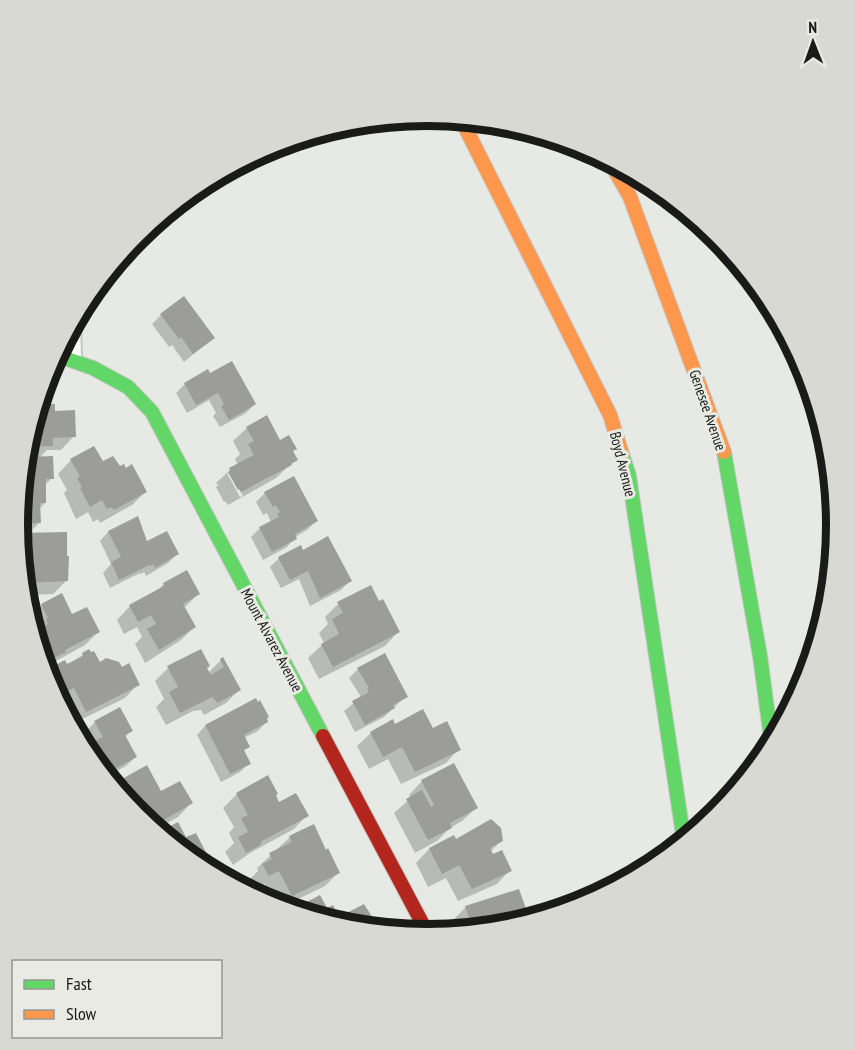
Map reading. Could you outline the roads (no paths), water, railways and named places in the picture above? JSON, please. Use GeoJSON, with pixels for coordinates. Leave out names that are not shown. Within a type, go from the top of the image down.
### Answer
{"type":"FeatureCollection","features":[{"type":"Feature","properties":{"kind":"street","name":"Boyd Avenue"},"geometry":{"type":"LineString","coordinates":[[466,128],[610,415],[629,476],[682,832]]}},
{"type":"Feature","properties":{"kind":"street","name":"Genesee Avenue"},"geometry":{"type":"LineString","coordinates":[[617,174],[630,197],[723,446],[760,656],[770,730]]}},
{"type":"Feature","properties":{"kind":"street","name":"Mount Alvarez Avenue"},"geometry":{"type":"LineString","coordinates":[[66,358],[93,368],[128,387],[152,412],[423,924]]}},
{"type":"Feature","properties":{"kind":"lane"},"geometry":{"type":"LineString","coordinates":[[75,338],[76,362]]}}]}
